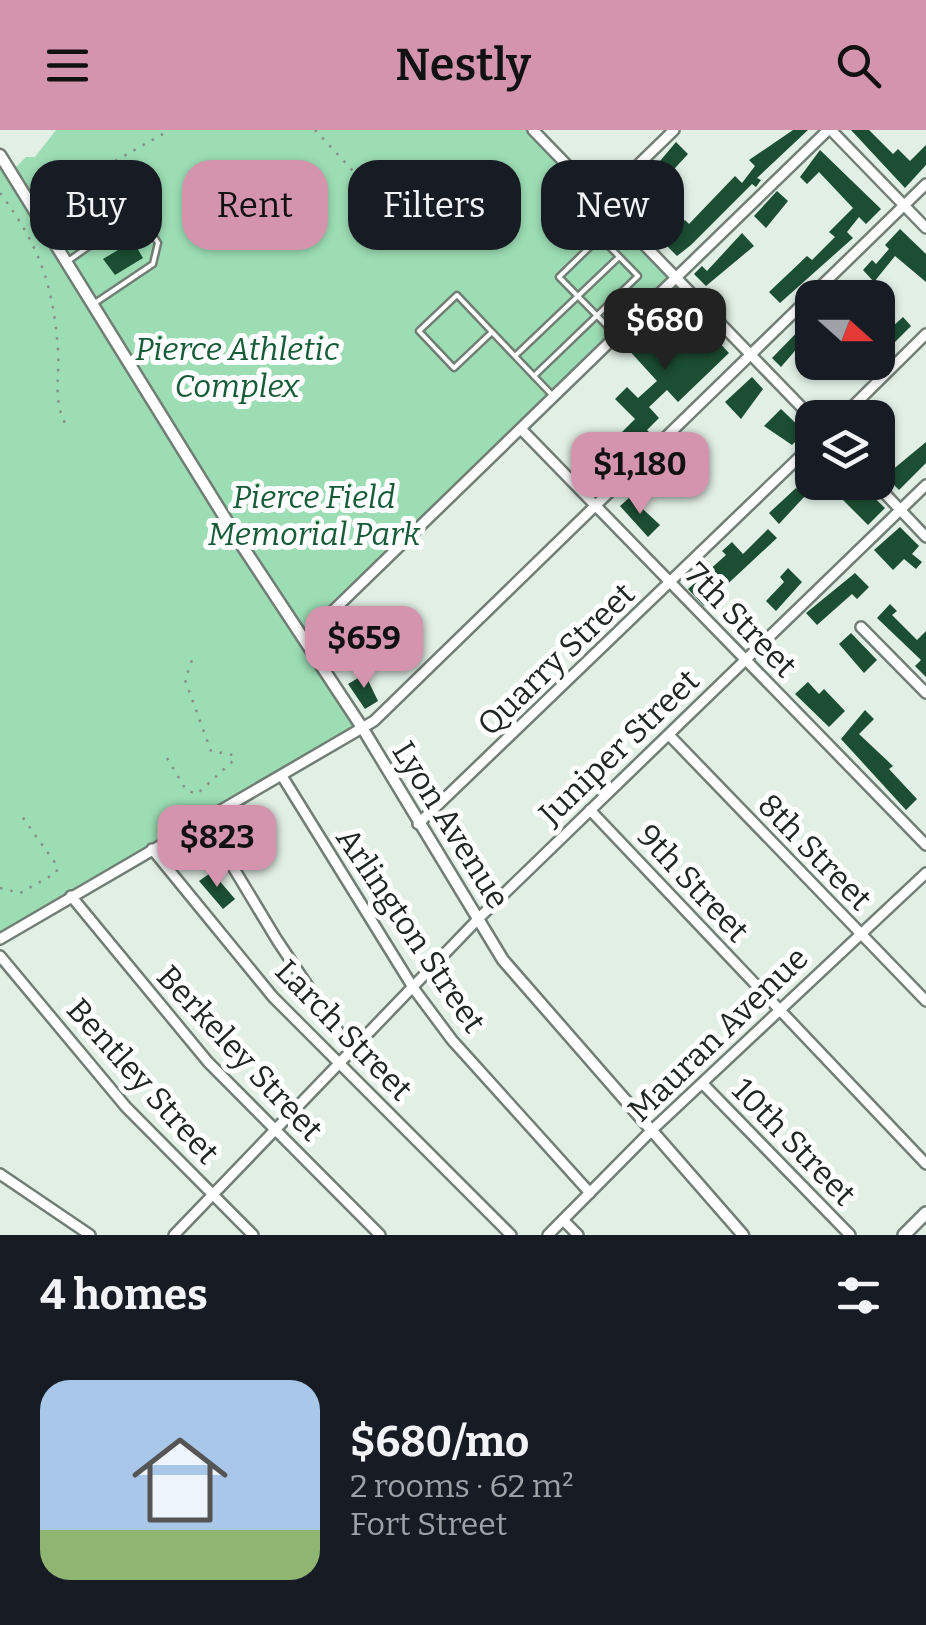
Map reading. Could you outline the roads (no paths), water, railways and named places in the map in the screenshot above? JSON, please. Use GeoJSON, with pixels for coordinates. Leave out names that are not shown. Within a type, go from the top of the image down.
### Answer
{"type":"FeatureCollection","features":[{"type":"Feature","properties":{"kind":"main road"},"geometry":{"type":"LineString","coordinates":[[904,1235],[926,1213]]}},
{"type":"Feature","properties":{"kind":"street"},"geometry":{"type":"LineString","coordinates":[[533,130],[563,160]]}},
{"type":"Feature","properties":{"kind":"street"},"geometry":{"type":"LineString","coordinates":[[643,160],[674,130]]}},
{"type":"Feature","properties":{"kind":"street"},"geometry":{"type":"LineString","coordinates":[[305,638],[830,130],[926,228]]}},
{"type":"Feature","properties":{"kind":"street","name":"Lyon Avenue"},"geometry":{"type":"LineString","coordinates":[[0,155],[244,547],[363,729],[503,960],[744,1235]]}},
{"type":"Feature","properties":{"kind":"street"},"geometry":{"type":"LineString","coordinates":[[0,939],[363,729],[926,184]]}},
{"type":"Feature","properties":{"kind":"street"},"geometry":{"type":"LineString","coordinates":[[649,250],[795,400]]}},
{"type":"Feature","properties":{"kind":"street"},"geometry":{"type":"LineString","coordinates":[[859,400],[926,334]]}},
{"type":"Feature","properties":{"kind":"street","name":"7th Street"},"geometry":{"type":"LineString","coordinates":[[522,428],[926,844]]}},
{"type":"Feature","properties":{"kind":"street","name":"Quarry Street"},"geometry":{"type":"LineString","coordinates":[[418,824],[795,462]]}},
{"type":"Feature","properties":{"kind":"street","name":"Juniper Street"},"geometry":{"type":"LineString","coordinates":[[340,1064],[480,917],[926,485]]}},
{"type":"Feature","properties":{"kind":"street"},"geometry":{"type":"LineString","coordinates":[[891,500],[926,537]]}},
{"type":"Feature","properties":{"kind":"street"},"geometry":{"type":"LineString","coordinates":[[861,627],[926,693]]}},
{"type":"Feature","properties":{"kind":"street","name":"8th Street"},"geometry":{"type":"LineString","coordinates":[[669,735],[926,1001]]}},
{"type":"Feature","properties":{"kind":"street","name":"Arlington Street"},"geometry":{"type":"LineString","coordinates":[[282,776],[414,990],[452,1040],[590,1192]]}},
{"type":"Feature","properties":{"kind":"street","name":"9th Street"},"geometry":{"type":"LineString","coordinates":[[590,810],[926,1164]]}},
{"type":"Feature","properties":{"kind":"street"},"geometry":{"type":"LineString","coordinates":[[204,819],[277,940],[352,1052]]}},
{"type":"Feature","properties":{"kind":"street","name":"Larch Street"},"geometry":{"type":"LineString","coordinates":[[152,849],[273,997],[511,1235]]}},
{"type":"Feature","properties":{"kind":"street","name":"Mauran Avenue"},"geometry":{"type":"LineString","coordinates":[[548,1235],[652,1130],[926,873]]}},
{"type":"Feature","properties":{"kind":"street","name":"Berkeley Street"},"geometry":{"type":"LineString","coordinates":[[71,896],[208,1062],[380,1235]]}},
{"type":"Feature","properties":{"kind":"street","name":"Bentley Street"},"geometry":{"type":"LineString","coordinates":[[0,956],[126,1106],[253,1235]]}},
{"type":"Feature","properties":{"kind":"street"},"geometry":{"type":"LineString","coordinates":[[174,1235],[340,1064]]}},
{"type":"Feature","properties":{"kind":"street","name":"10th Street"},"geometry":{"type":"LineString","coordinates":[[703,1084],[844,1233]]}},
{"type":"Feature","properties":{"kind":"street"},"geometry":{"type":"LineString","coordinates":[[0,1174],[90,1235]]}},
{"type":"Feature","properties":{"kind":"street"},"geometry":{"type":"LineString","coordinates":[[563,1220],[578,1235]]}},
{"type":"Feature","properties":{"kind":"lane"},"geometry":{"type":"LineString","coordinates":[[68,261],[128,219],[147,225],[158,243],[154,264],[95,303]]}},
{"type":"Feature","properties":{"kind":"lane"},"geometry":{"type":"LineString","coordinates":[[587,250],[559,277],[617,336]]}},
{"type":"Feature","properties":{"kind":"lane"},"geometry":{"type":"LineString","coordinates":[[534,376],[638,276],[613,250]]}},
{"type":"Feature","properties":{"kind":"lane"},"geometry":{"type":"LineString","coordinates":[[515,356],[620,256]]}},
{"type":"Feature","properties":{"kind":"lane"},"geometry":{"type":"LineString","coordinates":[[492,332],[454,368],[418,331],[457,295],[554,397]]}},
{"type":"Feature","properties":{"kind":"park label","name":"Pierce Athletic Complex"},"geometry":{"type":"Point","coordinates":[237,368]}},
{"type":"Feature","properties":{"kind":"park label","name":"Pierce Field Memorial Park"},"geometry":{"type":"Point","coordinates":[314,516]}}]}
